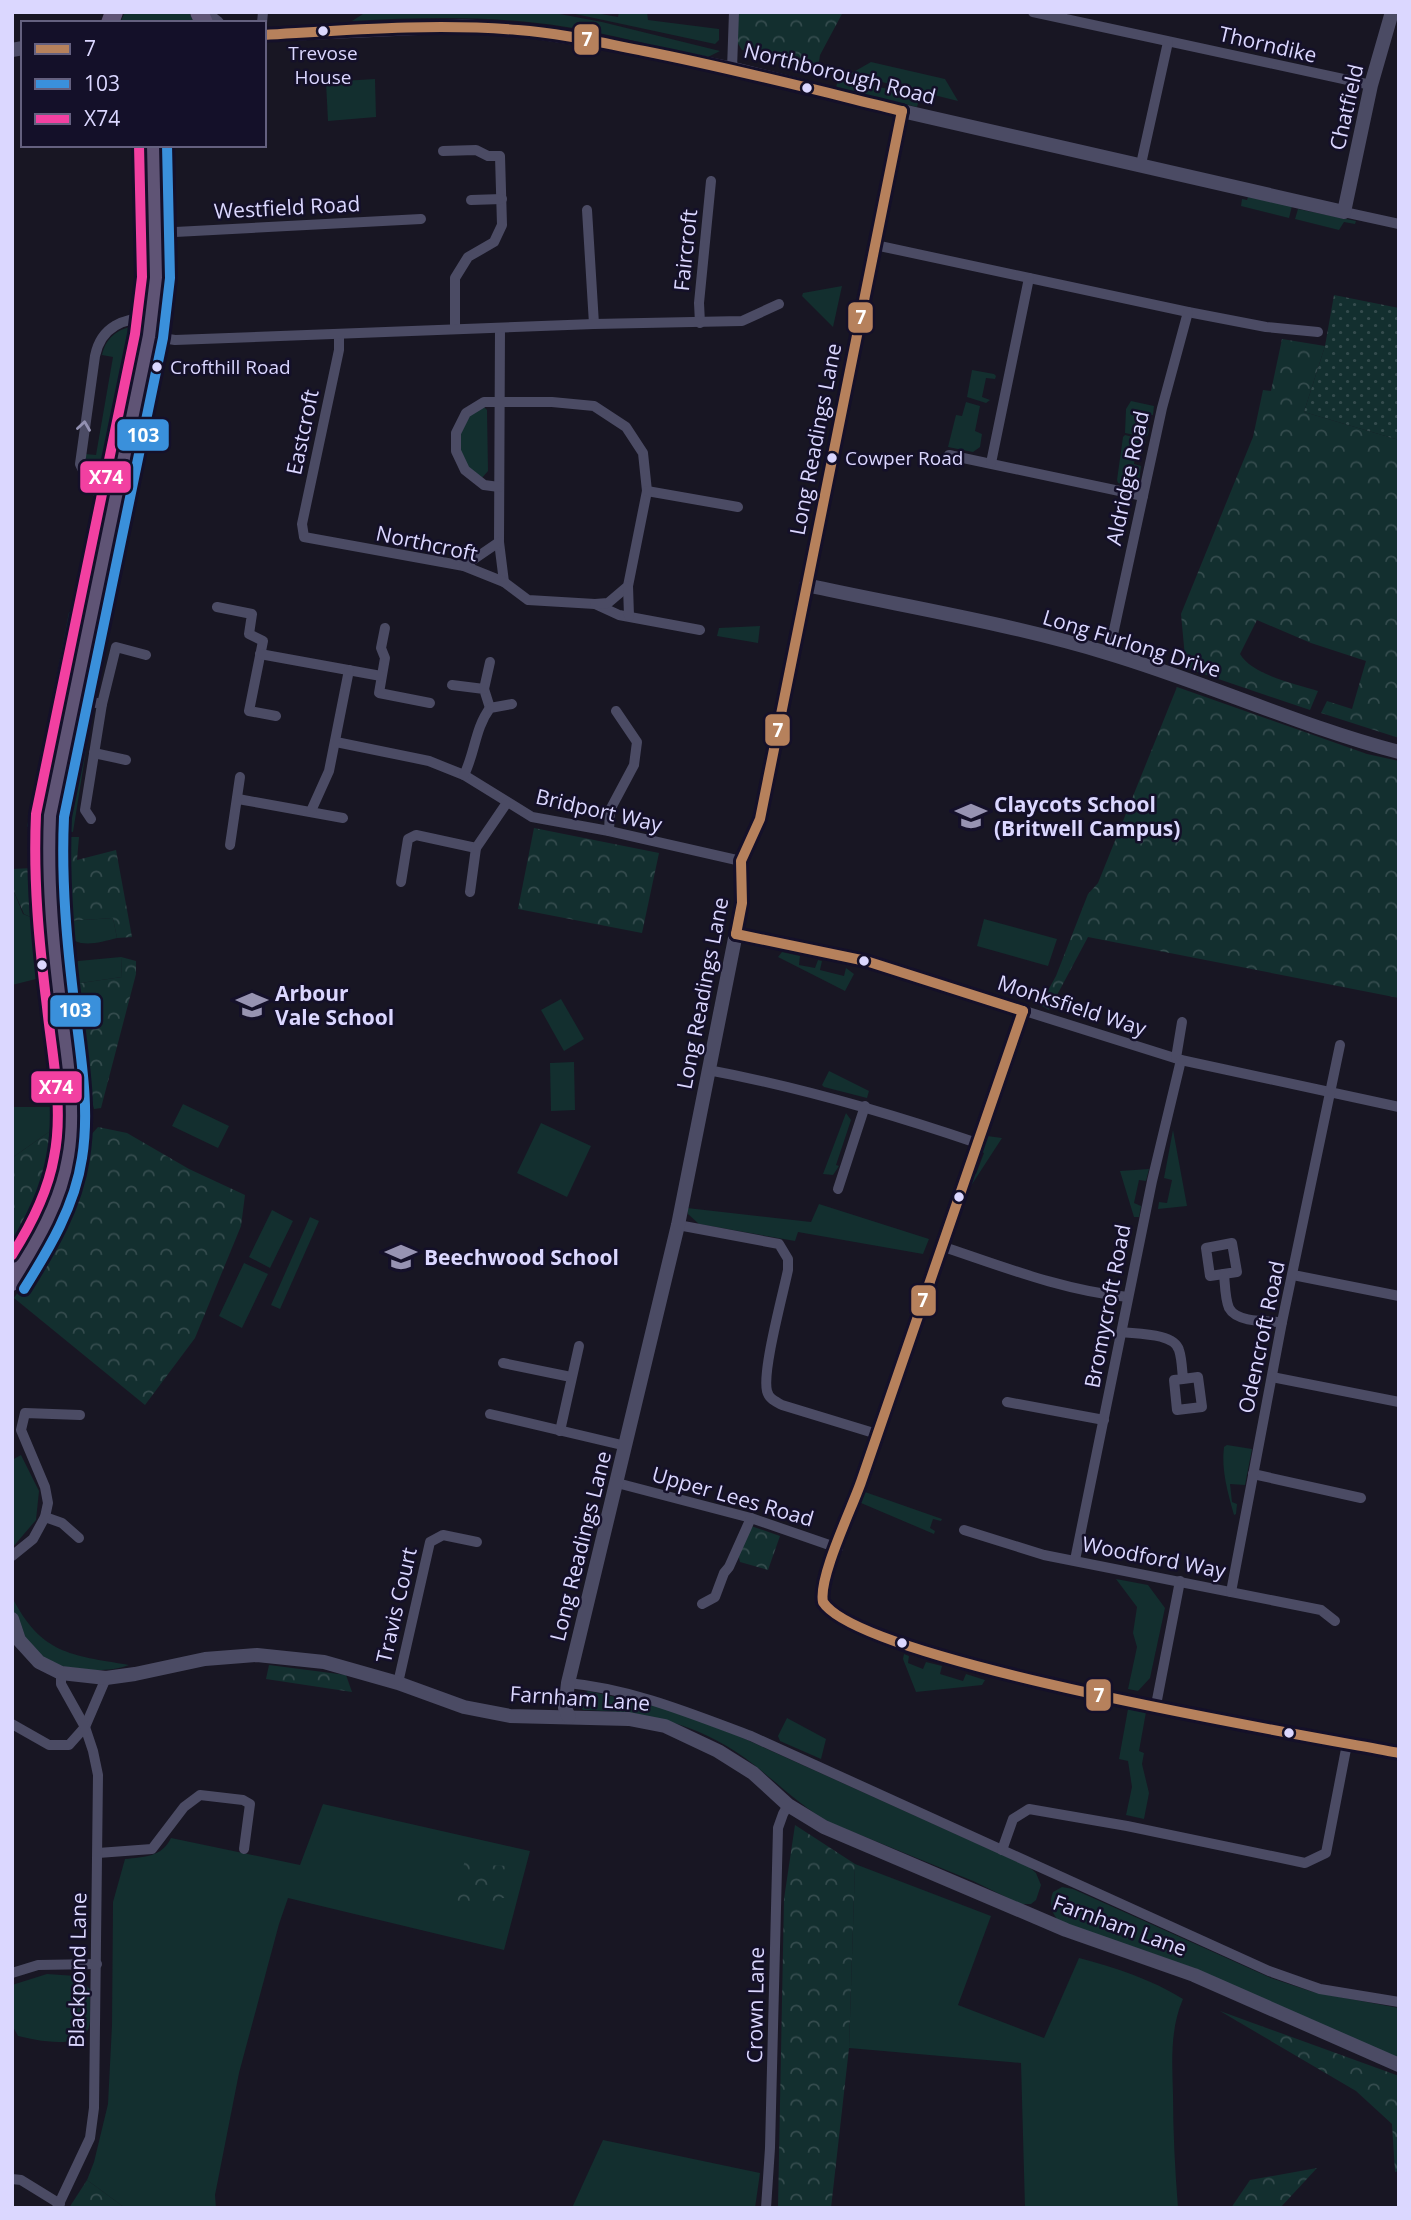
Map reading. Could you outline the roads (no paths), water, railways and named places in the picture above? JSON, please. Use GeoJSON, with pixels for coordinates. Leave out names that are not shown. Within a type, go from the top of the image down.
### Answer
{"type":"FeatureCollection","features":[{"type":"Feature","properties":{"kind":"main road"},"geometry":{"type":"LineString","coordinates":[[12,1282],[51,1214],[65,1175],[72,1125],[51,914],[48,859],[50,816],[152,317],[156,278],[153,147]]}},
{"type":"Feature","properties":{"kind":"street"},"geometry":{"type":"LineString","coordinates":[[732,69],[734,12]]}},
{"type":"Feature","properties":{"kind":"street","name":"Thorndike"},"geometry":{"type":"LineString","coordinates":[[1033,12],[1371,85]]}},
{"type":"Feature","properties":{"kind":"street","name":"Chatfield"},"geometry":{"type":"LineString","coordinates":[[1344,212],[1371,85],[1392,12]]}},
{"type":"Feature","properties":{"kind":"street","name":"Northborough Road"},"geometry":{"type":"LineString","coordinates":[[266,35],[461,26],[522,30],[589,40],[732,69],[902,111],[1399,224]]}},
{"type":"Feature","properties":{"kind":"street"},"geometry":{"type":"LineString","coordinates":[[1141,164],[1168,42]]}},
{"type":"Feature","properties":{"kind":"street","name":"Long Readings Lane"},"geometry":{"type":"LineString","coordinates":[[569,1717],[565,1708],[568,1683],[678,1224],[742,903],[741,861],[760,819],[902,111]]}},
{"type":"Feature","properties":{"kind":"street"},"geometry":{"type":"LineString","coordinates":[[443,151],[476,150],[488,156],[500,156],[502,225],[494,242],[468,257],[455,278],[455,329]]}},
{"type":"Feature","properties":{"kind":"street","name":"Faircroft"},"geometry":{"type":"LineString","coordinates":[[700,323],[699,303],[711,181]]}},
{"type":"Feature","properties":{"kind":"street"},"geometry":{"type":"LineString","coordinates":[[471,200],[502,199]]}},
{"type":"Feature","properties":{"kind":"street"},"geometry":{"type":"LineString","coordinates":[[587,210],[594,324]]}},
{"type":"Feature","properties":{"kind":"street","name":"Westfield Road"},"geometry":{"type":"LineString","coordinates":[[156,233],[421,219]]}},
{"type":"Feature","properties":{"kind":"street"},"geometry":{"type":"LineString","coordinates":[[876,245],[1188,312],[1266,327],[1318,332]]}},
{"type":"Feature","properties":{"kind":"street"},"geometry":{"type":"LineString","coordinates":[[991,463],[1029,278]]}},
{"type":"Feature","properties":{"kind":"street"},"geometry":{"type":"LineString","coordinates":[[149,336],[175,340],[742,321],[779,304]]}},
{"type":"Feature","properties":{"kind":"street","name":"Aldridge Road"},"geometry":{"type":"LineString","coordinates":[[1109,653],[1162,408],[1188,312]]}},
{"type":"Feature","properties":{"kind":"street"},"geometry":{"type":"LineString","coordinates":[[116,502],[91,487],[80,464],[96,348],[105,333],[118,323],[130,318],[152,317]]}},
{"type":"Feature","properties":{"kind":"street"},"geometry":{"type":"LineString","coordinates":[[500,328],[499,542],[504,582]]}},
{"type":"Feature","properties":{"kind":"street","name":"Eastcroft"},"geometry":{"type":"LineString","coordinates":[[304,537],[302,524],[339,349],[339,334]]}},
{"type":"Feature","properties":{"kind":"street"},"geometry":{"type":"LineString","coordinates":[[499,487],[484,485],[465,470],[456,450],[456,433],[466,413],[484,402],[552,402],[594,406],[626,428],[643,453],[647,491],[628,586],[629,617]]}},
{"type":"Feature","properties":{"kind":"street"},"geometry":{"type":"LineString","coordinates":[[949,456],[1143,496]]}},
{"type":"Feature","properties":{"kind":"street"},"geometry":{"type":"LineString","coordinates":[[647,491],[738,507]]}},
{"type":"Feature","properties":{"kind":"street","name":"Northcroft"},"geometry":{"type":"LineString","coordinates":[[304,537],[464,566],[504,582],[528,600],[595,604],[619,615],[700,630]]}},
{"type":"Feature","properties":{"kind":"street"},"geometry":{"type":"LineString","coordinates":[[464,566],[499,542]]}},
{"type":"Feature","properties":{"kind":"street","name":"Long Furlong Drive"},"geometry":{"type":"LineString","coordinates":[[806,585],[973,619],[1109,653],[1334,733],[1399,752]]}},
{"type":"Feature","properties":{"kind":"street"},"geometry":{"type":"LineString","coordinates":[[595,604],[608,603],[628,586]]}},
{"type":"Feature","properties":{"kind":"street"},"geometry":{"type":"LineString","coordinates":[[217,607],[252,614],[249,634],[262,641],[249,711],[276,716]]}},
{"type":"Feature","properties":{"kind":"street"},"geometry":{"type":"LineString","coordinates":[[385,628],[381,648],[385,658],[379,693],[430,703]]}},
{"type":"Feature","properties":{"kind":"street"},"geometry":{"type":"LineString","coordinates":[[91,819],[85,810],[102,704],[116,648],[146,655]]}},
{"type":"Feature","properties":{"kind":"street"},"geometry":{"type":"LineString","coordinates":[[260,654],[381,676]]}},
{"type":"Feature","properties":{"kind":"street"},"geometry":{"type":"LineString","coordinates":[[490,662],[484,689],[490,708]]}},
{"type":"Feature","properties":{"kind":"street"},"geometry":{"type":"LineString","coordinates":[[311,811],[329,771],[349,670]]}},
{"type":"Feature","properties":{"kind":"street"},"geometry":{"type":"LineString","coordinates":[[452,685],[484,689]]}},
{"type":"Feature","properties":{"kind":"street"},"geometry":{"type":"LineString","coordinates":[[76,699],[102,704]]}},
{"type":"Feature","properties":{"kind":"street"},"geometry":{"type":"LineString","coordinates":[[464,775],[473,754],[482,718],[490,708],[512,704]]}},
{"type":"Feature","properties":{"kind":"street"},"geometry":{"type":"LineString","coordinates":[[609,831],[610,810],[634,765],[637,742],[620,726],[616,711]]}},
{"type":"Feature","properties":{"kind":"street","name":"Bridport Way"},"geometry":{"type":"LineString","coordinates":[[336,742],[429,761],[464,775],[506,804],[531,817],[609,831],[741,861]]}},
{"type":"Feature","properties":{"kind":"street"},"geometry":{"type":"LineString","coordinates":[[94,752],[126,760]]}},
{"type":"Feature","properties":{"kind":"street"},"geometry":{"type":"LineString","coordinates":[[230,845],[240,777]]}},
{"type":"Feature","properties":{"kind":"street"},"geometry":{"type":"LineString","coordinates":[[238,799],[343,818]]}},
{"type":"Feature","properties":{"kind":"street"},"geometry":{"type":"LineString","coordinates":[[470,892],[476,848],[506,804]]}},
{"type":"Feature","properties":{"kind":"street"},"geometry":{"type":"LineString","coordinates":[[401,881],[408,839],[416,835],[476,848]]}},
{"type":"Feature","properties":{"kind":"street","name":"Monksfield Way"},"geometry":{"type":"LineString","coordinates":[[736,934],[866,961],[1178,1059],[1399,1107]]}},
{"type":"Feature","properties":{"kind":"street"},"geometry":{"type":"LineString","coordinates":[[1023,1011],[826,1578],[821,1597],[827,1609],[839,1617],[938,1655],[993,1672],[1399,1753]]}},
{"type":"Feature","properties":{"kind":"street","name":"Bromycroft Road"},"geometry":{"type":"LineString","coordinates":[[1075,1560],[1178,1059],[1182,1022]]}},
{"type":"Feature","properties":{"kind":"street","name":"Odencroft Road"},"geometry":{"type":"LineString","coordinates":[[1231,1592],[1282,1322],[1340,1045]]}},
{"type":"Feature","properties":{"kind":"street"},"geometry":{"type":"LineString","coordinates":[[708,1070],[807,1090],[977,1143]]}},
{"type":"Feature","properties":{"kind":"street"},"geometry":{"type":"LineString","coordinates":[[838,1189],[865,1106]]}},
{"type":"Feature","properties":{"kind":"street"},"geometry":{"type":"LineString","coordinates":[[678,1224],[779,1244],[788,1259],[788,1270],[768,1369],[766,1389],[770,1398],[782,1405],[877,1434]]}},
{"type":"Feature","properties":{"kind":"street"},"geometry":{"type":"LineString","coordinates":[[941,1246],[1037,1277],[1105,1295],[1128,1297]]}},
{"type":"Feature","properties":{"kind":"street"},"geometry":{"type":"LineString","coordinates":[[1224,1274],[1228,1306],[1233,1313],[1248,1320],[1282,1322]]}},
{"type":"Feature","properties":{"kind":"street"},"geometry":{"type":"LineString","coordinates":[[1293,1275],[1399,1296]]}},
{"type":"Feature","properties":{"kind":"street"},"geometry":{"type":"LineString","coordinates":[[1122,1332],[1164,1338],[1174,1343],[1179,1348],[1183,1379]]}},
{"type":"Feature","properties":{"kind":"street"},"geometry":{"type":"LineString","coordinates":[[560,1431],[579,1346]]}},
{"type":"Feature","properties":{"kind":"street"},"geometry":{"type":"LineString","coordinates":[[503,1363],[571,1377]]}},
{"type":"Feature","properties":{"kind":"street"},"geometry":{"type":"LineString","coordinates":[[1272,1377],[1399,1402]]}},
{"type":"Feature","properties":{"kind":"street"},"geometry":{"type":"LineString","coordinates":[[1007,1402],[1104,1420]]}},
{"type":"Feature","properties":{"kind":"street"},"geometry":{"type":"LineString","coordinates":[[12,1556],[33,1539],[45,1517],[48,1503],[45,1488],[21,1430],[25,1413],[80,1415]]}},
{"type":"Feature","properties":{"kind":"street"},"geometry":{"type":"LineString","coordinates":[[491,1414],[626,1446]]}},
{"type":"Feature","properties":{"kind":"street"},"geometry":{"type":"LineString","coordinates":[[1253,1474],[1361,1498]]}},
{"type":"Feature","properties":{"kind":"street","name":"Upper Lees Road"},"geometry":{"type":"LineString","coordinates":[[617,1483],[751,1518],[838,1548]]}},
{"type":"Feature","properties":{"kind":"street"},"geometry":{"type":"LineString","coordinates":[[45,1517],[62,1523],[79,1538]]}},
{"type":"Feature","properties":{"kind":"street"},"geometry":{"type":"LineString","coordinates":[[702,1604],[715,1597],[751,1518]]}},
{"type":"Feature","properties":{"kind":"street","name":"Woodford Way"},"geometry":{"type":"LineString","coordinates":[[964,1530],[1044,1555],[1321,1610],[1335,1621]]}},
{"type":"Feature","properties":{"kind":"street","name":"Travis Court"},"geometry":{"type":"LineString","coordinates":[[398,1683],[430,1542],[443,1535],[477,1542]]}},
{"type":"Feature","properties":{"kind":"street"},"geometry":{"type":"LineString","coordinates":[[1156,1705],[1180,1581]]}},
{"type":"Feature","properties":{"kind":"street","name":"Farnham Lane"},"geometry":{"type":"LineString","coordinates":[[12,1619],[19,1640],[39,1662],[61,1673],[106,1678],[205,1659],[257,1655],[324,1662],[398,1683],[464,1707],[510,1716],[629,1719],[674,1729],[718,1751],[753,1773],[788,1805],[824,1827],[1066,1930],[1194,1975],[1399,2065]]}},
{"type":"Feature","properties":{"kind":"street","name":"Blackpond Lane"},"geometry":{"type":"LineString","coordinates":[[59,2206],[90,2138],[94,2108],[98,1853],[98,1775],[85,1727],[61,1684],[61,1673]]}},
{"type":"Feature","properties":{"kind":"street"},"geometry":{"type":"LineString","coordinates":[[12,1724],[49,1745],[69,1745],[85,1727],[106,1678]]}},
{"type":"Feature","properties":{"kind":"street"},"geometry":{"type":"LineString","coordinates":[[568,1683],[595,1685],[673,1707],[751,1735],[1269,1971],[1320,1989],[1399,2002]]}},
{"type":"Feature","properties":{"kind":"street"},"geometry":{"type":"LineString","coordinates":[[1002,1850],[1013,1819],[1029,1809],[1127,1826],[1305,1863],[1326,1853],[1347,1744]]}},
{"type":"Feature","properties":{"kind":"street"},"geometry":{"type":"LineString","coordinates":[[98,1853],[152,1849],[184,1807],[200,1795],[243,1800],[250,1804],[244,1849]]}},
{"type":"Feature","properties":{"kind":"street","name":"Crown Lane"},"geometry":{"type":"LineString","coordinates":[[766,2208],[770,2148],[778,1828],[788,1805]]}},
{"type":"Feature","properties":{"kind":"street"},"geometry":{"type":"LineString","coordinates":[[12,1973],[38,1965],[97,1964]]}},
{"type":"Feature","properties":{"kind":"street"},"geometry":{"type":"LineString","coordinates":[[12,2179],[21,2180],[59,2206]]}},
{"type":"Feature","properties":{"kind":"place","name":"Trevose House"},"geometry":{"type":"Point","coordinates":[323,31]}},
{"type":"Feature","properties":{"kind":"place","name":"Crofthill Road"},"geometry":{"type":"Point","coordinates":[157,367]}},
{"type":"Feature","properties":{"kind":"place","name":"Cowper Road"},"geometry":{"type":"Point","coordinates":[832,458]}},
{"type":"Feature","properties":{"kind":"place","name":"Claycots School (Britwell Campus)"},"geometry":{"type":"Point","coordinates":[971,816]}},
{"type":"Feature","properties":{"kind":"place","name":"Arbour Vale School"},"geometry":{"type":"Point","coordinates":[252,1005]}},
{"type":"Feature","properties":{"kind":"place","name":"Beechwood School"},"geometry":{"type":"Point","coordinates":[401,1257]}}]}
